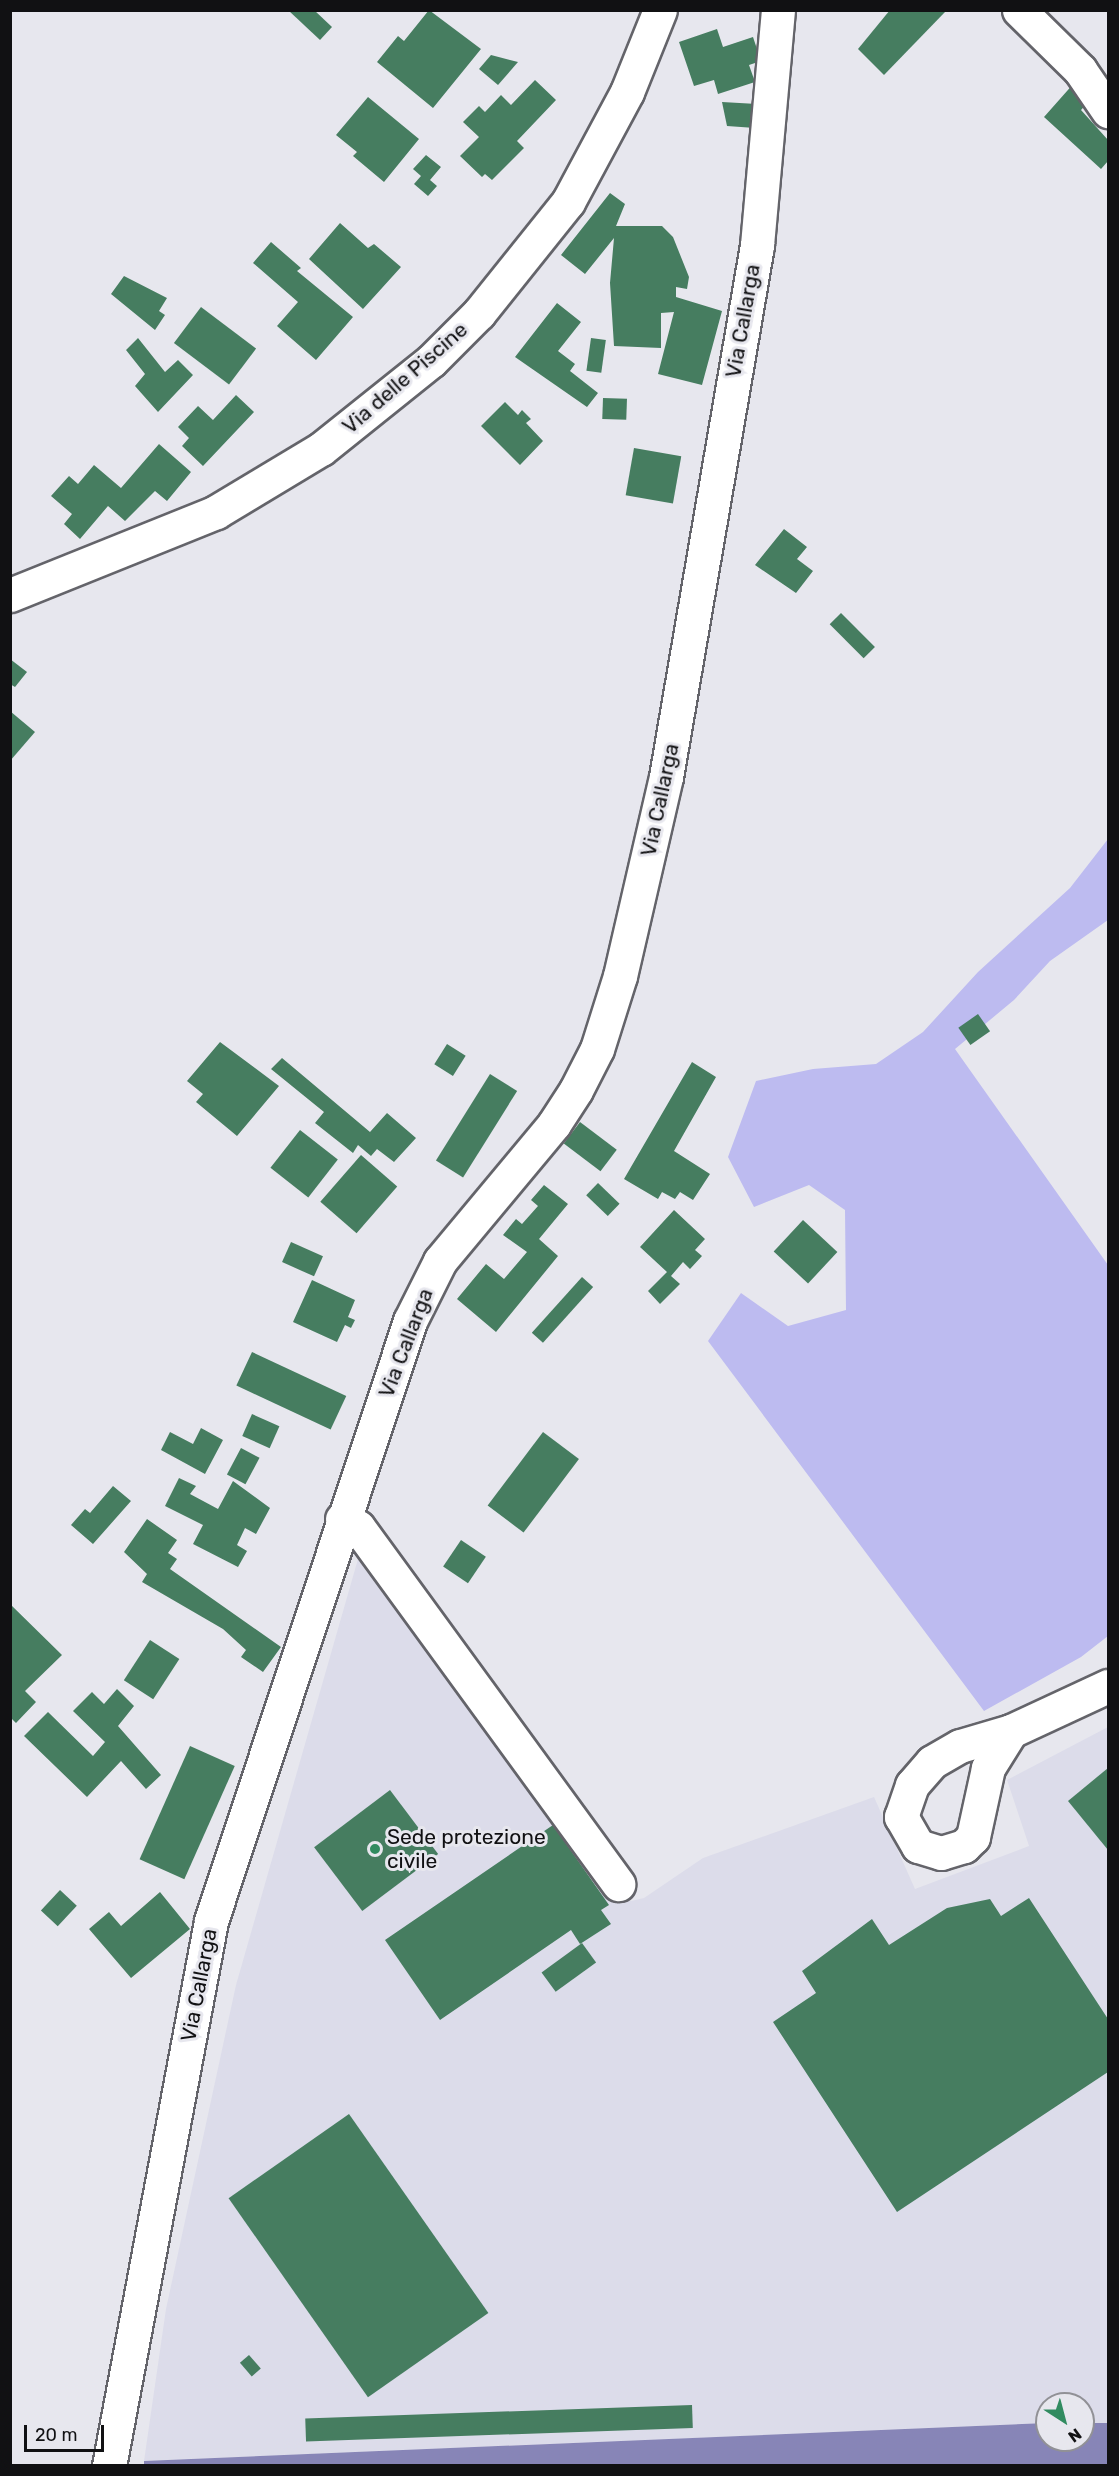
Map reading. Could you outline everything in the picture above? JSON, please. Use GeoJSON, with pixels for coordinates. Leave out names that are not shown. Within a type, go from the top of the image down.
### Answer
{"type":"FeatureCollection","features":[{"type":"Feature","properties":{"kind":"street","name":"Via delle Piscine"},"geometry":{"type":"LineString","coordinates":[[10,595],[216,512],[321,449],[432,361],[479,313],[568,202],[627,92],[660,10]]}},
{"type":"Feature","properties":{"kind":"street"},"geometry":{"type":"LineString","coordinates":[[1019,10],[1094,67],[1108,111]]}},
{"type":"Feature","properties":{"kind":"street","name":"Via Callarga"},"geometry":{"type":"LineString","coordinates":[[110,2466],[114,2423],[211,1922],[342,1519],[410,1321],[440,1260],[554,1124],[576,1090],[597,1048],[620,976],[666,777],[757,245],[778,11]]}},
{"type":"Feature","properties":{"kind":"street"},"geometry":{"type":"LineString","coordinates":[[342,1519],[358,1527],[618,1884]]}},
{"type":"Feature","properties":{"kind":"street"},"geometry":{"type":"LineString","coordinates":[[1011,1731],[1108,1686]]}},
{"type":"Feature","properties":{"kind":"shaded area"},"geometry":{"type":"Polygon","coordinates":[[[1108,839],[1108,920],[1050,961],[1014,1000],[955,1049],[1108,1265],[1108,1636],[1081,1657],[984,1711],[708,1341],[741,1293],[788,1326],[846,1310],[845,1210],[809,1185],[754,1207],[728,1157],[756,1081],[813,1069],[876,1064],[923,1032],[978,972],[1070,888],[1108,839]]]}},
{"type":"Feature","properties":{"kind":"shaded area"},"geometry":{"type":"Polygon","coordinates":[[[360,1552],[611,1895],[631,1901],[644,1898],[703,1858],[874,1797],[915,1889],[1029,1846],[1007,1780],[1108,1727],[1108,2423],[1095,2423],[1095,2392],[1035,2392],[1035,2424],[144,2461],[166,2309],[236,1985],[360,1552]]]}},
{"type":"Feature","properties":{"kind":"shaded area"},"geometry":{"type":"Polygon","coordinates":[[[1095,2423],[1108,2423],[1108,2465],[144,2465],[144,2461],[1035,2424],[1035,2452],[1095,2452],[1095,2423]]]}},
{"type":"Feature","properties":{"kind":"building"},"geometry":{"type":"Polygon","coordinates":[[[288,10],[314,10],[332,27],[320,40],[288,10]]]}},
{"type":"Feature","properties":{"kind":"building"},"geometry":{"type":"Polygon","coordinates":[[[429,10],[481,49],[433,108],[377,62],[398,36],[404,41],[429,10]]]}},
{"type":"Feature","properties":{"kind":"building"},"geometry":{"type":"Polygon","coordinates":[[[890,10],[945,12],[884,75],[858,49],[890,10]]]}},
{"type":"Feature","properties":{"kind":"building"},"geometry":{"type":"Polygon","coordinates":[[[717,29],[723,47],[753,37],[761,61],[749,65],[755,82],[718,94],[714,80],[694,86],[679,42],[717,29]]]}},
{"type":"Feature","properties":{"kind":"building"},"geometry":{"type":"Polygon","coordinates":[[[491,55],[518,62],[498,85],[479,69],[491,55]]]}},
{"type":"Feature","properties":{"kind":"building"},"geometry":{"type":"Polygon","coordinates":[[[535,80],[556,100],[517,141],[524,148],[492,180],[485,174],[482,177],[460,156],[479,137],[463,122],[479,106],[485,112],[501,95],[511,105],[535,80]]]}},
{"type":"Feature","properties":{"kind":"building"},"geometry":{"type":"Polygon","coordinates":[[[1075,82],[1092,98],[1081,110],[1108,140],[1108,161],[1101,169],[1044,117],[1075,82]]]}},
{"type":"Feature","properties":{"kind":"building"},"geometry":{"type":"Polygon","coordinates":[[[368,97],[419,139],[384,182],[353,156],[357,152],[336,135],[368,97]]]}},
{"type":"Feature","properties":{"kind":"building"},"geometry":{"type":"Polygon","coordinates":[[[722,102],[757,104],[755,128],[727,126],[722,102]]]}},
{"type":"Feature","properties":{"kind":"building"},"geometry":{"type":"Polygon","coordinates":[[[426,155],[441,167],[430,180],[437,186],[428,196],[414,184],[421,176],[413,169],[426,155]]]}},
{"type":"Feature","properties":{"kind":"building"},"geometry":{"type":"Polygon","coordinates":[[[610,193],[625,204],[616,226],[662,226],[673,237],[689,277],[687,289],[676,287],[676,297],[722,311],[702,385],[658,374],[674,312],[661,313],[661,348],[614,346],[610,283],[614,238],[585,274],[561,255],[610,193]]]}},
{"type":"Feature","properties":{"kind":"building"},"geometry":{"type":"Polygon","coordinates":[[[340,223],[368,248],[374,244],[401,267],[363,309],[309,259],[340,223]]]}},
{"type":"Feature","properties":{"kind":"building"},"geometry":{"type":"Polygon","coordinates":[[[271,242],[301,268],[297,271],[353,317],[316,360],[277,326],[298,302],[253,263],[271,242]]]}},
{"type":"Feature","properties":{"kind":"building"},"geometry":{"type":"Polygon","coordinates":[[[124,276],[167,298],[159,311],[165,315],[155,330],[111,294],[124,276]]]}},
{"type":"Feature","properties":{"kind":"building"},"geometry":{"type":"Polygon","coordinates":[[[557,303],[581,322],[558,351],[575,364],[570,371],[598,393],[587,407],[515,357],[557,303]]]}},
{"type":"Feature","properties":{"kind":"building"},"geometry":{"type":"Polygon","coordinates":[[[201,307],[256,349],[229,384],[174,343],[201,307]]]}},
{"type":"Feature","properties":{"kind":"building"},"geometry":{"type":"Polygon","coordinates":[[[138,338],[165,372],[178,360],[193,375],[158,412],[135,386],[145,374],[126,350],[138,338]]]}},
{"type":"Feature","properties":{"kind":"building"},"geometry":{"type":"Polygon","coordinates":[[[591,338],[606,340],[601,373],[586,371],[591,338]]]}},
{"type":"Feature","properties":{"kind":"building"},"geometry":{"type":"Polygon","coordinates":[[[236,395],[254,412],[203,466],[182,446],[189,438],[178,427],[198,406],[213,420],[236,395]]]}},
{"type":"Feature","properties":{"kind":"building"},"geometry":{"type":"Polygon","coordinates":[[[603,398],[627,399],[626,420],[602,419],[603,398]]]}},
{"type":"Feature","properties":{"kind":"building"},"geometry":{"type":"Polygon","coordinates":[[[505,402],[518,415],[522,410],[531,419],[526,423],[543,441],[520,465],[481,426],[505,402]]]}},
{"type":"Feature","properties":{"kind":"building"},"geometry":{"type":"Polygon","coordinates":[[[159,444],[191,472],[167,501],[155,491],[125,521],[108,506],[80,539],[64,524],[72,514],[51,496],[69,476],[78,484],[94,465],[121,488],[159,444]]]}},
{"type":"Feature","properties":{"kind":"building"},"geometry":{"type":"Polygon","coordinates":[[[634,448],[681,456],[673,504],[626,495],[634,448]]]}},
{"type":"Feature","properties":{"kind":"building"},"geometry":{"type":"Polygon","coordinates":[[[784,529],[807,547],[797,559],[813,571],[796,593],[755,565],[784,529]]]}},
{"type":"Feature","properties":{"kind":"building"},"geometry":{"type":"Polygon","coordinates":[[[841,613],[875,647],[864,658],[830,624],[841,613]]]}},
{"type":"Feature","properties":{"kind":"building"},"geometry":{"type":"Polygon","coordinates":[[[10,659],[27,672],[15,687],[10,684],[10,659]]]}},
{"type":"Feature","properties":{"kind":"building"},"geometry":{"type":"Polygon","coordinates":[[[10,711],[35,732],[10,761],[10,711]]]}},
{"type":"Feature","properties":{"kind":"building"},"geometry":{"type":"Polygon","coordinates":[[[978,1014],[990,1031],[970,1045],[958,1028],[978,1014]]]}},
{"type":"Feature","properties":{"kind":"building"},"geometry":{"type":"Polygon","coordinates":[[[220,1042],[279,1086],[237,1136],[196,1102],[203,1094],[187,1081],[220,1042]]]}},
{"type":"Feature","properties":{"kind":"building"},"geometry":{"type":"Polygon","coordinates":[[[447,1044],[466,1056],[453,1076],[434,1064],[447,1044]]]}},
{"type":"Feature","properties":{"kind":"building"},"geometry":{"type":"Polygon","coordinates":[[[282,1058],[370,1132],[387,1113],[416,1138],[394,1162],[377,1149],[371,1156],[358,1145],[353,1153],[315,1123],[324,1112],[271,1069],[282,1058]]]}},
{"type":"Feature","properties":{"kind":"building"},"geometry":{"type":"Polygon","coordinates":[[[692,1062],[716,1077],[674,1151],[710,1174],[693,1200],[680,1192],[675,1199],[662,1192],[658,1199],[624,1179],[692,1062]]]}},
{"type":"Feature","properties":{"kind":"building"},"geometry":{"type":"Polygon","coordinates":[[[490,1074],[517,1091],[463,1177],[436,1161],[490,1074]]]}},
{"type":"Feature","properties":{"kind":"building"},"geometry":{"type":"Polygon","coordinates":[[[580,1122],[617,1150],[600,1171],[564,1144],[580,1122]]]}},
{"type":"Feature","properties":{"kind":"building"},"geometry":{"type":"Polygon","coordinates":[[[300,1130],[338,1160],[308,1197],[270,1168],[300,1130]]]}},
{"type":"Feature","properties":{"kind":"building"},"geometry":{"type":"Polygon","coordinates":[[[361,1155],[397,1186],[357,1233],[320,1202],[361,1155]]]}},
{"type":"Feature","properties":{"kind":"building"},"geometry":{"type":"Polygon","coordinates":[[[598,1183],[620,1204],[608,1216],[586,1195],[598,1183]]]}},
{"type":"Feature","properties":{"kind":"building"},"geometry":{"type":"Polygon","coordinates":[[[544,1185],[568,1204],[539,1239],[558,1256],[496,1332],[457,1299],[486,1264],[504,1279],[527,1252],[503,1235],[516,1219],[522,1224],[538,1206],[531,1200],[544,1185]]]}},
{"type":"Feature","properties":{"kind":"building"},"geometry":{"type":"Polygon","coordinates":[[[674,1210],[705,1239],[695,1250],[702,1256],[690,1269],[683,1262],[671,1276],[680,1284],[660,1304],[648,1291],[667,1272],[640,1247],[674,1210]]]}},
{"type":"Feature","properties":{"kind":"building"},"geometry":{"type":"Polygon","coordinates":[[[803,1220],[837,1252],[808,1284],[774,1251],[803,1220]]]}},
{"type":"Feature","properties":{"kind":"building"},"geometry":{"type":"Polygon","coordinates":[[[291,1242],[323,1256],[314,1276],[282,1262],[291,1242]]]}},
{"type":"Feature","properties":{"kind":"building"},"geometry":{"type":"Polygon","coordinates":[[[582,1277],[593,1287],[543,1343],[532,1333],[582,1277]]]}},
{"type":"Feature","properties":{"kind":"building"},"geometry":{"type":"Polygon","coordinates":[[[312,1280],[355,1300],[348,1317],[355,1320],[351,1328],[345,1325],[337,1342],[293,1322],[312,1280]]]}},
{"type":"Feature","properties":{"kind":"building"},"geometry":{"type":"Polygon","coordinates":[[[252,1352],[346,1396],[331,1429],[236,1386],[252,1352]]]}},
{"type":"Feature","properties":{"kind":"building"},"geometry":{"type":"Polygon","coordinates":[[[252,1414],[279,1426],[270,1448],[242,1436],[252,1414]]]}},
{"type":"Feature","properties":{"kind":"building"},"geometry":{"type":"Polygon","coordinates":[[[201,1428],[223,1440],[205,1474],[161,1450],[170,1432],[193,1444],[201,1428]]]}},
{"type":"Feature","properties":{"kind":"building"},"geometry":{"type":"Polygon","coordinates":[[[543,1432],[579,1459],[524,1533],[488,1505],[543,1432]]]}},
{"type":"Feature","properties":{"kind":"building"},"geometry":{"type":"Polygon","coordinates":[[[241,1448],[260,1458],[245,1484],[227,1474],[241,1448]]]}},
{"type":"Feature","properties":{"kind":"building"},"geometry":{"type":"Polygon","coordinates":[[[179,1478],[196,1486],[190,1494],[218,1509],[233,1481],[270,1508],[256,1534],[245,1528],[237,1545],[247,1551],[238,1567],[193,1544],[203,1525],[165,1506],[179,1478]]]}},
{"type":"Feature","properties":{"kind":"building"},"geometry":{"type":"Polygon","coordinates":[[[113,1486],[131,1501],[93,1544],[71,1525],[85,1509],[90,1513],[113,1486]]]}},
{"type":"Feature","properties":{"kind":"building"},"geometry":{"type":"Polygon","coordinates":[[[147,1519],[177,1540],[168,1553],[177,1559],[170,1569],[281,1647],[263,1672],[241,1657],[246,1650],[223,1629],[142,1582],[147,1574],[124,1552],[147,1519]]]}},
{"type":"Feature","properties":{"kind":"building"},"geometry":{"type":"Polygon","coordinates":[[[461,1540],[486,1557],[468,1583],[443,1567],[461,1540]]]}},
{"type":"Feature","properties":{"kind":"building"},"geometry":{"type":"Polygon","coordinates":[[[10,1604],[62,1655],[25,1691],[36,1702],[16,1723],[10,1717],[10,1604]]]}},
{"type":"Feature","properties":{"kind":"building"},"geometry":{"type":"Polygon","coordinates":[[[150,1640],[179,1659],[153,1699],[124,1680],[150,1640]]]}},
{"type":"Feature","properties":{"kind":"building"},"geometry":{"type":"Polygon","coordinates":[[[117,1689],[134,1706],[118,1726],[161,1775],[146,1789],[121,1761],[87,1797],[24,1736],[48,1712],[93,1756],[105,1742],[73,1711],[92,1692],[104,1704],[117,1689]]]}},
{"type":"Feature","properties":{"kind":"building"},"geometry":{"type":"Polygon","coordinates":[[[190,1746],[235,1766],[184,1879],[140,1859],[190,1746]]]}},
{"type":"Feature","properties":{"kind":"building"},"geometry":{"type":"Polygon","coordinates":[[[1108,1768],[1108,1850],[1068,1801],[1108,1768]]]}},
{"type":"Feature","properties":{"kind":"building","name":"Sede protezione civile"},"geometry":{"type":"Polygon","coordinates":[[[390,1790],[438,1854],[362,1911],[314,1847],[390,1790]]]}},
{"type":"Feature","properties":{"kind":"building"},"geometry":{"type":"Polygon","coordinates":[[[553,1825],[609,1905],[601,1910],[611,1924],[580,1944],[571,1930],[440,2020],[385,1940],[553,1825]]]}},
{"type":"Feature","properties":{"kind":"building"},"geometry":{"type":"Polygon","coordinates":[[[60,1890],[77,1906],[58,1926],[41,1910],[60,1890]]]}},
{"type":"Feature","properties":{"kind":"building"},"geometry":{"type":"Polygon","coordinates":[[[160,1892],[190,1929],[131,1978],[89,1929],[109,1912],[121,1926],[160,1892]]]}},
{"type":"Feature","properties":{"kind":"building"},"geometry":{"type":"Polygon","coordinates":[[[1029,1898],[1108,2019],[1108,2072],[897,2212],[773,2022],[816,1993],[802,1971],[872,1919],[889,1945],[947,1908],[990,1899],[1001,1916],[1029,1898]]]}},
{"type":"Feature","properties":{"kind":"building"},"geometry":{"type":"Polygon","coordinates":[[[582,1943],[596,1962],[556,1992],[542,1972],[582,1943]]]}},
{"type":"Feature","properties":{"kind":"building"},"geometry":{"type":"Polygon","coordinates":[[[349,2114],[488,2313],[368,2397],[229,2198],[349,2114]]]}},
{"type":"Feature","properties":{"kind":"building"},"geometry":{"type":"Polygon","coordinates":[[[249,2355],[261,2369],[252,2376],[240,2363],[249,2355]]]}},
{"type":"Feature","properties":{"kind":"building"},"geometry":{"type":"Polygon","coordinates":[[[692,2405],[693,2428],[306,2441],[305,2419],[692,2405]]]}},
{"type":"Feature","properties":{"kind":"place","name":"Sede protezione civile"},"geometry":{"type":"Point","coordinates":[375,1849]}}]}
